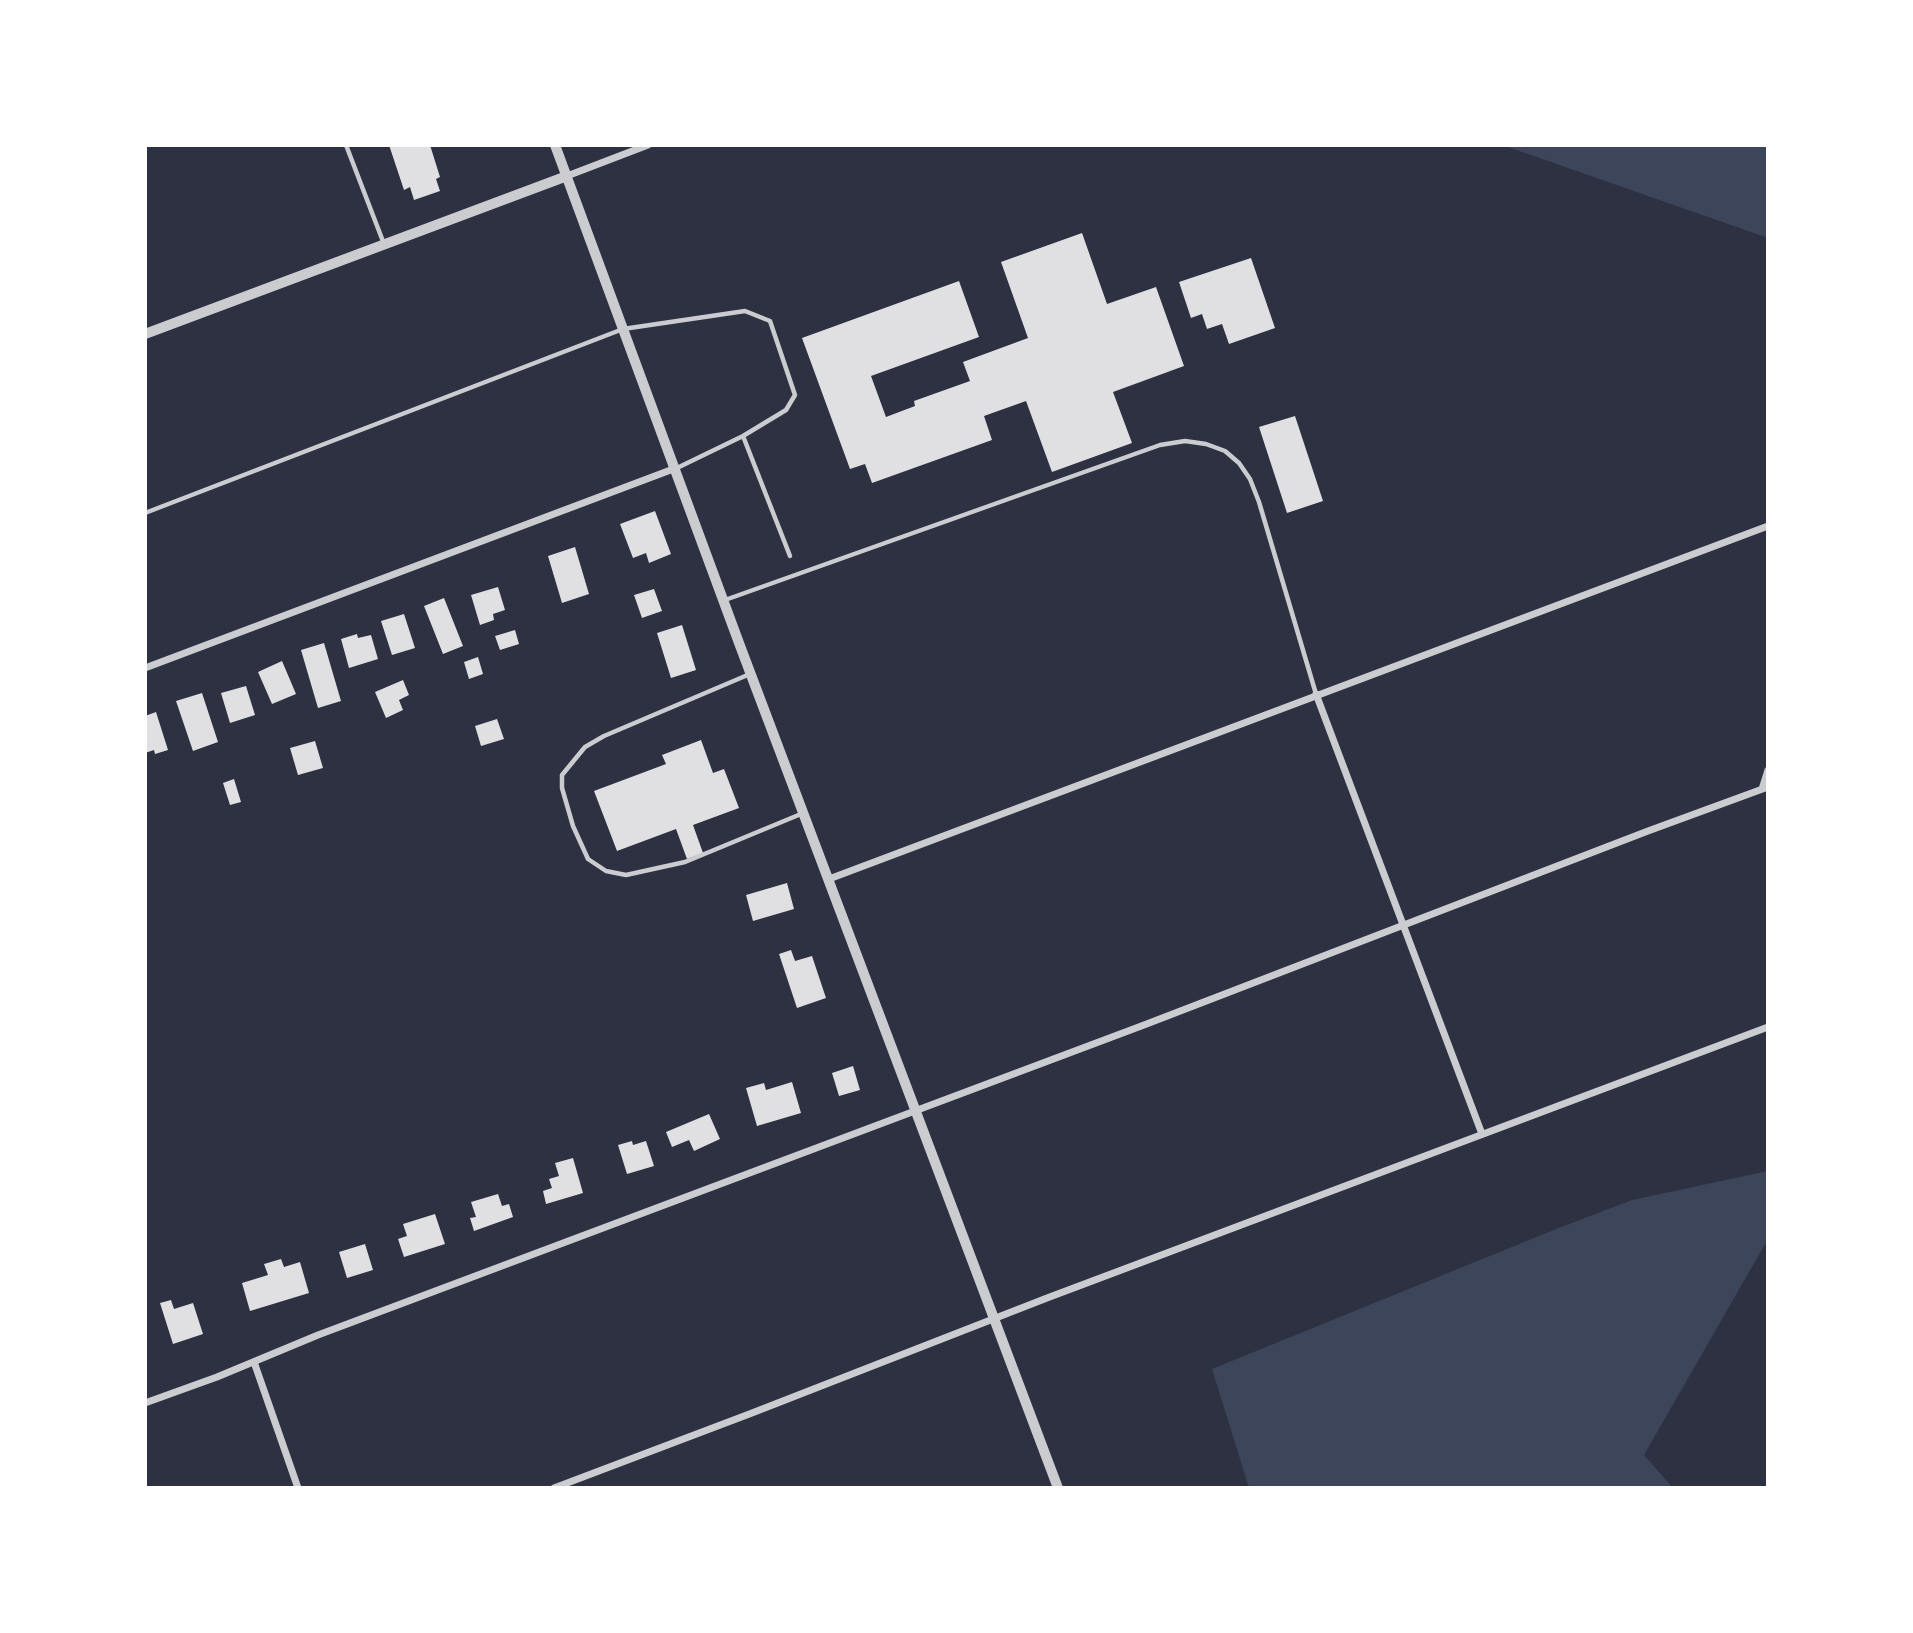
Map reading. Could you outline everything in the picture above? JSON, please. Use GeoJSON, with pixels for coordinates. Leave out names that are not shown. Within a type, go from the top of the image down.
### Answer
{"type":"FeatureCollection","features":[{"type":"Feature","properties":{"kind":"street"},"geometry":{"type":"LineString","coordinates":[[555,145],[1058,1488]]}},
{"type":"Feature","properties":{"kind":"street"},"geometry":{"type":"LineString","coordinates":[[145,334],[648,145]]}},
{"type":"Feature","properties":{"kind":"street"},"geometry":{"type":"LineString","coordinates":[[145,668],[676,468]]}},
{"type":"Feature","properties":{"kind":"street"},"geometry":{"type":"LineString","coordinates":[[829,879],[1768,526]]}},
{"type":"Feature","properties":{"kind":"street"},"geometry":{"type":"LineString","coordinates":[[1316,694],[1482,1134]]}},
{"type":"Feature","properties":{"kind":"street"},"geometry":{"type":"LineString","coordinates":[[145,1403],[318,1335],[1765,788],[1768,770]]}},
{"type":"Feature","properties":{"kind":"street"},"geometry":{"type":"LineString","coordinates":[[554,1488],[1768,1027]]}},
{"type":"Feature","properties":{"kind":"street"},"geometry":{"type":"LineString","coordinates":[[254,1362],[298,1488]]}},
{"type":"Feature","properties":{"kind":"lane"},"geometry":{"type":"LineString","coordinates":[[346,145],[384,245]]}},
{"type":"Feature","properties":{"kind":"lane"},"geometry":{"type":"LineString","coordinates":[[145,513],[623,329],[745,311],[770,321],[795,395],[786,410],[743,436],[676,468]]}},
{"type":"Feature","properties":{"kind":"lane"},"geometry":{"type":"LineString","coordinates":[[743,436],[790,556]]}},
{"type":"Feature","properties":{"kind":"lane"},"geometry":{"type":"LineString","coordinates":[[724,601],[1160,445],[1185,441],[1206,444],[1225,451],[1250,480],[1259,502],[1316,694]]}},
{"type":"Feature","properties":{"kind":"lane"},"geometry":{"type":"LineString","coordinates":[[751,674],[604,736],[585,747],[562,775],[562,788],[573,825],[588,859],[606,871],[626,874],[685,862],[804,813]]}},
{"type":"Feature","properties":{"kind":"shaded area"},"geometry":{"type":"Polygon","coordinates":[[[1768,145],[1768,238],[1505,146],[1768,145]]]}},
{"type":"Feature","properties":{"kind":"shaded area"},"geometry":{"type":"Polygon","coordinates":[[[1768,1171],[1768,1239],[1644,1455],[1673,1488],[1249,1488],[1212,1369],[1632,1200],[1768,1171]]]}},
{"type":"Feature","properties":{"kind":"building"},"geometry":{"type":"Polygon","coordinates":[[[389,145],[430,145],[440,177],[436,179],[440,191],[414,200],[410,187],[404,190],[389,145]]]}},
{"type":"Feature","properties":{"kind":"building"},"geometry":{"type":"Polygon","coordinates":[[[1082,233],[1107,304],[1156,287],[1184,366],[1113,392],[1132,443],[1052,472],[1026,401],[984,416],[992,440],[872,483],[865,464],[850,469],[802,338],[959,281],[979,337],[871,376],[886,417],[915,406],[914,401],[970,381],[963,362],[1028,338],[1001,262],[1082,233]]]}},
{"type":"Feature","properties":{"kind":"building"},"geometry":{"type":"Polygon","coordinates":[[[1251,258],[1275,328],[1229,344],[1222,324],[1207,329],[1202,314],[1191,318],[1179,282],[1251,258]]]}},
{"type":"Feature","properties":{"kind":"building"},"geometry":{"type":"Polygon","coordinates":[[[1295,416],[1323,501],[1287,513],[1259,427],[1295,416]]]}},
{"type":"Feature","properties":{"kind":"building"},"geometry":{"type":"Polygon","coordinates":[[[655,511],[671,554],[649,563],[646,553],[633,558],[620,524],[655,511]]]}},
{"type":"Feature","properties":{"kind":"building"},"geometry":{"type":"Polygon","coordinates":[[[575,547],[589,594],[562,603],[548,556],[575,547]]]}},
{"type":"Feature","properties":{"kind":"building"},"geometry":{"type":"Polygon","coordinates":[[[498,587],[505,610],[493,614],[494,620],[480,625],[471,595],[498,587]]]}},
{"type":"Feature","properties":{"kind":"building"},"geometry":{"type":"Polygon","coordinates":[[[654,589],[662,611],[642,618],[634,595],[654,589]]]}},
{"type":"Feature","properties":{"kind":"building"},"geometry":{"type":"Polygon","coordinates":[[[444,598],[463,646],[443,654],[424,606],[444,598]]]}},
{"type":"Feature","properties":{"kind":"building"},"geometry":{"type":"Polygon","coordinates":[[[404,614],[415,648],[392,655],[381,621],[404,614]]]}},
{"type":"Feature","properties":{"kind":"building"},"geometry":{"type":"Polygon","coordinates":[[[682,625],[696,670],[671,678],[657,633],[682,625]]]}},
{"type":"Feature","properties":{"kind":"building"},"geometry":{"type":"Polygon","coordinates":[[[515,630],[519,644],[500,650],[495,636],[515,630]]]}},
{"type":"Feature","properties":{"kind":"building"},"geometry":{"type":"Polygon","coordinates":[[[357,634],[358,638],[371,635],[378,659],[349,668],[341,639],[357,634]]]}},
{"type":"Feature","properties":{"kind":"building"},"geometry":{"type":"Polygon","coordinates":[[[324,643],[341,701],[318,708],[301,650],[324,643]]]}},
{"type":"Feature","properties":{"kind":"building"},"geometry":{"type":"Polygon","coordinates":[[[478,657],[483,674],[469,679],[464,662],[478,657]]]}},
{"type":"Feature","properties":{"kind":"building"},"geometry":{"type":"Polygon","coordinates":[[[282,661],[296,694],[272,704],[258,672],[282,661]]]}},
{"type":"Feature","properties":{"kind":"building"},"geometry":{"type":"Polygon","coordinates":[[[403,680],[409,695],[399,700],[403,710],[386,718],[375,692],[403,680]]]}},
{"type":"Feature","properties":{"kind":"building"},"geometry":{"type":"Polygon","coordinates":[[[246,686],[255,715],[230,723],[221,693],[246,686]]]}},
{"type":"Feature","properties":{"kind":"building"},"geometry":{"type":"Polygon","coordinates":[[[202,693],[218,742],[193,751],[176,701],[202,693]]]}},
{"type":"Feature","properties":{"kind":"building"},"geometry":{"type":"Polygon","coordinates":[[[156,712],[168,750],[155,754],[154,750],[145,753],[145,716],[156,712]]]}},
{"type":"Feature","properties":{"kind":"building"},"geometry":{"type":"Polygon","coordinates":[[[497,719],[504,739],[481,746],[475,726],[497,719]]]}},
{"type":"Feature","properties":{"kind":"building"},"geometry":{"type":"Polygon","coordinates":[[[701,740],[713,773],[724,769],[739,808],[693,825],[703,853],[687,859],[676,829],[617,851],[594,791],[666,764],[662,755],[701,740]]]}},
{"type":"Feature","properties":{"kind":"building"},"geometry":{"type":"Polygon","coordinates":[[[315,741],[323,768],[298,775],[290,748],[315,741]]]}},
{"type":"Feature","properties":{"kind":"building"},"geometry":{"type":"Polygon","coordinates":[[[234,779],[241,802],[230,805],[223,783],[234,779]]]}},
{"type":"Feature","properties":{"kind":"building"},"geometry":{"type":"Polygon","coordinates":[[[787,883],[794,909],[753,921],[746,895],[787,883]]]}},
{"type":"Feature","properties":{"kind":"building"},"geometry":{"type":"Polygon","coordinates":[[[791,950],[795,961],[812,956],[826,998],[797,1008],[779,954],[791,950]]]}},
{"type":"Feature","properties":{"kind":"building"},"geometry":{"type":"Polygon","coordinates":[[[853,1066],[860,1090],[839,1096],[832,1073],[853,1066]]]}},
{"type":"Feature","properties":{"kind":"building"},"geometry":{"type":"Polygon","coordinates":[[[792,1082],[801,1113],[757,1126],[746,1088],[764,1083],[766,1090],[792,1082]]]}},
{"type":"Feature","properties":{"kind":"building"},"geometry":{"type":"Polygon","coordinates":[[[709,1114],[720,1139],[694,1151],[689,1140],[672,1147],[666,1132],[709,1114]]]}},
{"type":"Feature","properties":{"kind":"building"},"geometry":{"type":"Polygon","coordinates":[[[632,1141],[633,1145],[646,1141],[654,1166],[627,1174],[618,1145],[632,1141]]]}},
{"type":"Feature","properties":{"kind":"building"},"geometry":{"type":"Polygon","coordinates":[[[573,1158],[583,1193],[546,1204],[543,1191],[552,1188],[549,1179],[559,1176],[555,1163],[573,1158]]]}},
{"type":"Feature","properties":{"kind":"building"},"geometry":{"type":"Polygon","coordinates":[[[498,1194],[502,1206],[509,1204],[513,1217],[474,1231],[470,1218],[476,1217],[471,1202],[498,1194]]]}},
{"type":"Feature","properties":{"kind":"building"},"geometry":{"type":"Polygon","coordinates":[[[435,1214],[445,1244],[404,1257],[398,1239],[407,1236],[403,1224],[435,1214]]]}},
{"type":"Feature","properties":{"kind":"building"},"geometry":{"type":"Polygon","coordinates":[[[365,1244],[373,1270],[347,1278],[339,1252],[365,1244]]]}},
{"type":"Feature","properties":{"kind":"building"},"geometry":{"type":"Polygon","coordinates":[[[281,1259],[284,1267],[300,1262],[309,1293],[250,1311],[242,1283],[268,1275],[264,1264],[281,1259]]]}},
{"type":"Feature","properties":{"kind":"building"},"geometry":{"type":"Polygon","coordinates":[[[171,1300],[174,1309],[193,1303],[203,1334],[173,1344],[160,1303],[171,1300]]]}}]}
